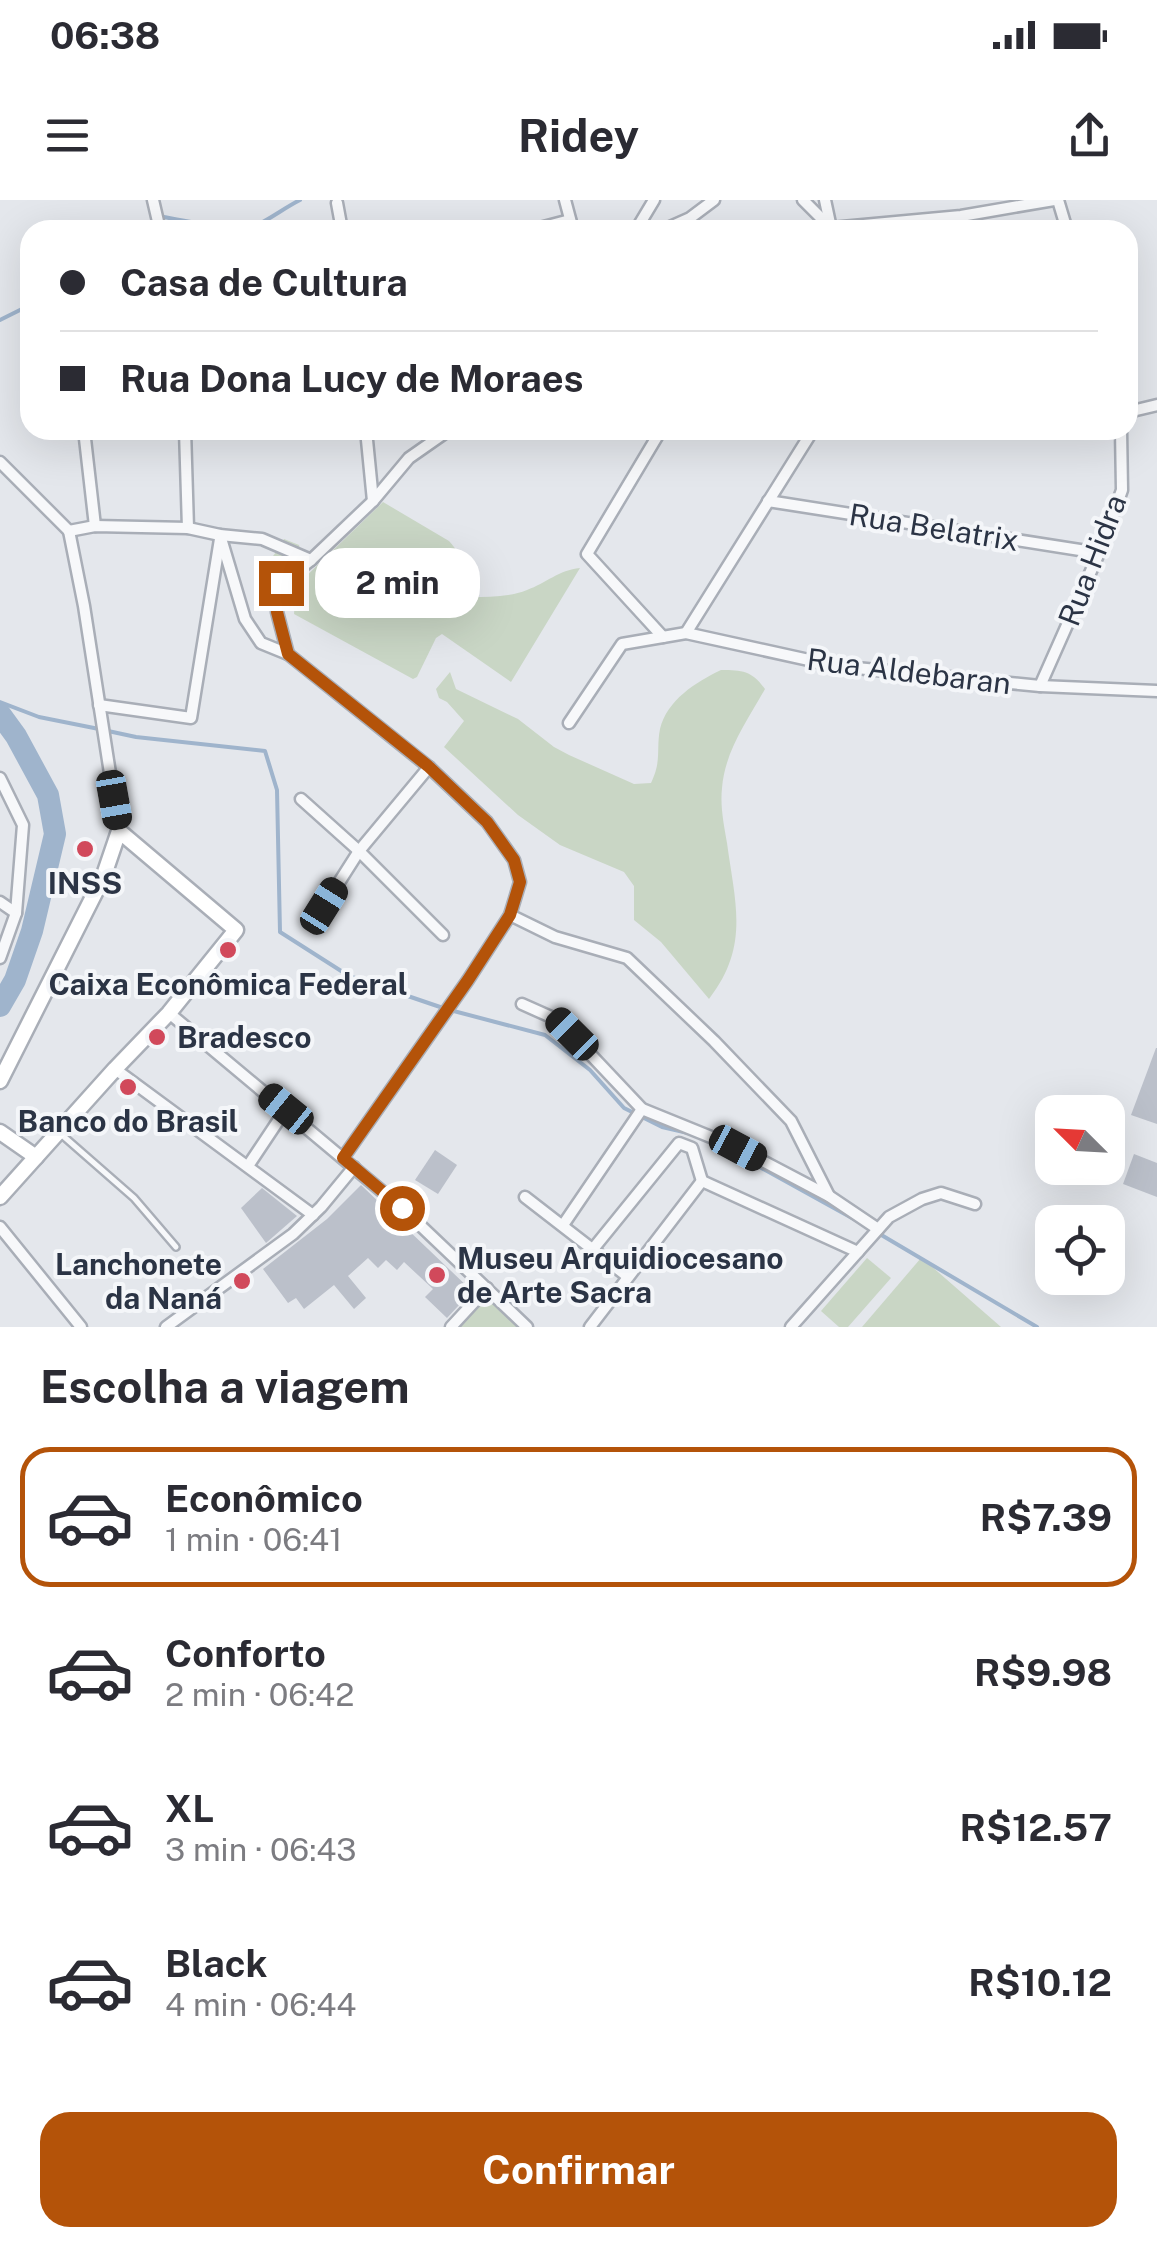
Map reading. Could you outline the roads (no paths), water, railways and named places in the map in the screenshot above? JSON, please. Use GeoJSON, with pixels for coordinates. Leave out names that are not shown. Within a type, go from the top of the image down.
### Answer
{"type":"FeatureCollection","features":[{"type":"Feature","properties":{"kind":"street"},"geometry":{"type":"LineString","coordinates":[[686,220],[714,200]]}},
{"type":"Feature","properties":{"kind":"street"},"geometry":{"type":"LineString","coordinates":[[802,200],[821,220]]}},
{"type":"Feature","properties":{"kind":"street"},"geometry":{"type":"LineString","coordinates":[[921,220],[1056,200]]}},
{"type":"Feature","properties":{"kind":"street"},"geometry":{"type":"LineString","coordinates":[[337,203],[340,220]]}},
{"type":"Feature","properties":{"kind":"street"},"geometry":{"type":"LineString","coordinates":[[961,216],[962,220]]}},
{"type":"Feature","properties":{"kind":"street"},"geometry":{"type":"LineString","coordinates":[[85,440],[95,526]]}},
{"type":"Feature","properties":{"kind":"street"},"geometry":{"type":"LineString","coordinates":[[185,440],[188,528]]}},
{"type":"Feature","properties":{"kind":"street"},"geometry":{"type":"LineString","coordinates":[[367,440],[374,501]]}},
{"type":"Feature","properties":{"kind":"street"},"geometry":{"type":"LineString","coordinates":[[288,654],[277,612],[281,583],[374,501],[409,458],[435,440]]}},
{"type":"Feature","properties":{"kind":"street"},"geometry":{"type":"LineString","coordinates":[[656,440],[587,554],[663,637]]}},
{"type":"Feature","properties":{"kind":"street"},"geometry":{"type":"LineString","coordinates":[[686,632],[807,440]]}},
{"type":"Feature","properties":{"kind":"street","name":"Rua Hidra"},"geometry":{"type":"LineString","coordinates":[[1040,686],[1099,553],[1122,490],[1121,440]]}},
{"type":"Feature","properties":{"kind":"street"},"geometry":{"type":"LineString","coordinates":[[0,1081],[104,875],[119,831],[70,531],[2,467]]}},
{"type":"Feature","properties":{"kind":"street","name":"Rua Belatrix"},"geometry":{"type":"LineString","coordinates":[[768,501],[1099,553]]}},
{"type":"Feature","properties":{"kind":"street"},"geometry":{"type":"LineString","coordinates":[[70,531],[95,526],[188,528],[262,539],[311,560]]}},
{"type":"Feature","properties":{"kind":"street"},"geometry":{"type":"LineString","coordinates":[[220,535],[246,618],[262,643],[288,654],[428,766],[487,822],[514,860],[520,882],[510,915],[343,1158]]}},
{"type":"Feature","properties":{"kind":"street"},"geometry":{"type":"LineString","coordinates":[[99,704],[190,718],[220,535]]}},
{"type":"Feature","properties":{"kind":"street","name":"Rua Aldebaran"},"geometry":{"type":"LineString","coordinates":[[569,723],[622,644],[686,632],[836,666],[1040,686],[1157,691]]}},
{"type":"Feature","properties":{"kind":"street"},"geometry":{"type":"LineString","coordinates":[[324,906],[359,851],[428,766]]}},
{"type":"Feature","properties":{"kind":"street"},"geometry":{"type":"LineString","coordinates":[[0,778],[23,824],[16,913],[0,958]]}},
{"type":"Feature","properties":{"kind":"street"},"geometry":{"type":"LineString","coordinates":[[301,799],[442,935]]}},
{"type":"Feature","properties":{"kind":"street"},"geometry":{"type":"LineString","coordinates":[[0,1196],[170,1013],[236,930],[119,831]]}},
{"type":"Feature","properties":{"kind":"street"},"geometry":{"type":"LineString","coordinates":[[0,902],[16,913]]}},
{"type":"Feature","properties":{"kind":"street"},"geometry":{"type":"LineString","coordinates":[[510,915],[556,936],[627,958],[791,1121],[829,1196]]}},
{"type":"Feature","properties":{"kind":"street"},"geometry":{"type":"LineString","coordinates":[[522,1004],[558,1020],[642,1108],[738,1148],[829,1196],[878,1229]]}},
{"type":"Feature","properties":{"kind":"street"},"geometry":{"type":"LineString","coordinates":[[170,1013],[412,1217],[527,1327]]}},
{"type":"Feature","properties":{"kind":"street"},"geometry":{"type":"LineString","coordinates":[[115,1068],[312,1215]]}},
{"type":"Feature","properties":{"kind":"street"},"geometry":{"type":"LineString","coordinates":[[563,1225],[642,1108]]}},
{"type":"Feature","properties":{"kind":"street"},"geometry":{"type":"LineString","coordinates":[[248,1166],[286,1109]]}},
{"type":"Feature","properties":{"kind":"street"},"geometry":{"type":"LineString","coordinates":[[0,1132],[36,1157]]}},
{"type":"Feature","properties":{"kind":"street"},"geometry":{"type":"LineString","coordinates":[[593,1248],[679,1142],[692,1148],[702,1182],[858,1252]]}},
{"type":"Feature","properties":{"kind":"street"},"geometry":{"type":"LineString","coordinates":[[166,1327],[266,1255],[312,1215],[354,1168]]}},
{"type":"Feature","properties":{"kind":"street"},"geometry":{"type":"LineString","coordinates":[[590,1327],[702,1182]]}},
{"type":"Feature","properties":{"kind":"street"},"geometry":{"type":"LineString","coordinates":[[791,1327],[888,1217],[942,1193],[975,1204]]}},
{"type":"Feature","properties":{"kind":"street"},"geometry":{"type":"LineString","coordinates":[[525,1197],[627,1276]]}},
{"type":"Feature","properties":{"kind":"street"},"geometry":{"type":"LineString","coordinates":[[0,1226],[81,1327]]}},
{"type":"Feature","properties":{"kind":"street"},"geometry":{"type":"LineString","coordinates":[[451,1327],[487,1288]]}},
{"type":"Feature","properties":{"kind":"lane"},"geometry":{"type":"LineString","coordinates":[[59,1133],[134,1198],[176,1248]]}},
{"type":"Feature","properties":{"kind":"waterway"},"geometry":{"type":"LineString","coordinates":[[266,220],[300,200]]}},
{"type":"Feature","properties":{"kind":"waterway"},"geometry":{"type":"LineString","coordinates":[[158,216],[181,220]]}},
{"type":"Feature","properties":{"kind":"waterway"},"geometry":{"type":"LineString","coordinates":[[0,320],[20,310]]}},
{"type":"Feature","properties":{"kind":"waterway"},"geometry":{"type":"LineString","coordinates":[[0,702],[39,717],[99,729]]}},
{"type":"Feature","properties":{"kind":"waterway"},"geometry":{"type":"LineString","coordinates":[[0,714],[48,795],[55,834],[32,931],[15,980],[0,1006]]}},
{"type":"Feature","properties":{"kind":"waterway"},"geometry":{"type":"LineString","coordinates":[[108,731],[265,751],[277,790],[280,932],[349,976],[446,1009],[545,1035],[590,1070],[624,1108],[662,1127],[688,1133]]}},
{"type":"Feature","properties":{"kind":"waterway"},"geometry":{"type":"LineString","coordinates":[[711,1142],[861,1223]]}},
{"type":"Feature","properties":{"kind":"waterway"},"geometry":{"type":"LineString","coordinates":[[878,1233],[1037,1327]]}},
{"type":"Feature","properties":{"kind":"place","name":"INSS"},"geometry":{"type":"Point","coordinates":[85,849]}},
{"type":"Feature","properties":{"kind":"place","name":"Caixa Econômica Federal"},"geometry":{"type":"Point","coordinates":[228,950]}},
{"type":"Feature","properties":{"kind":"place","name":"Bradesco"},"geometry":{"type":"Point","coordinates":[157,1037]}},
{"type":"Feature","properties":{"kind":"place","name":"Banco do Brasil"},"geometry":{"type":"Point","coordinates":[128,1087]}},
{"type":"Feature","properties":{"kind":"place","name":"Museu Arquidiocesano de Arte Sacra"},"geometry":{"type":"Point","coordinates":[437,1275]}},
{"type":"Feature","properties":{"kind":"place","name":"Lanchonete da Naná"},"geometry":{"type":"Point","coordinates":[242,1281]}}]}
